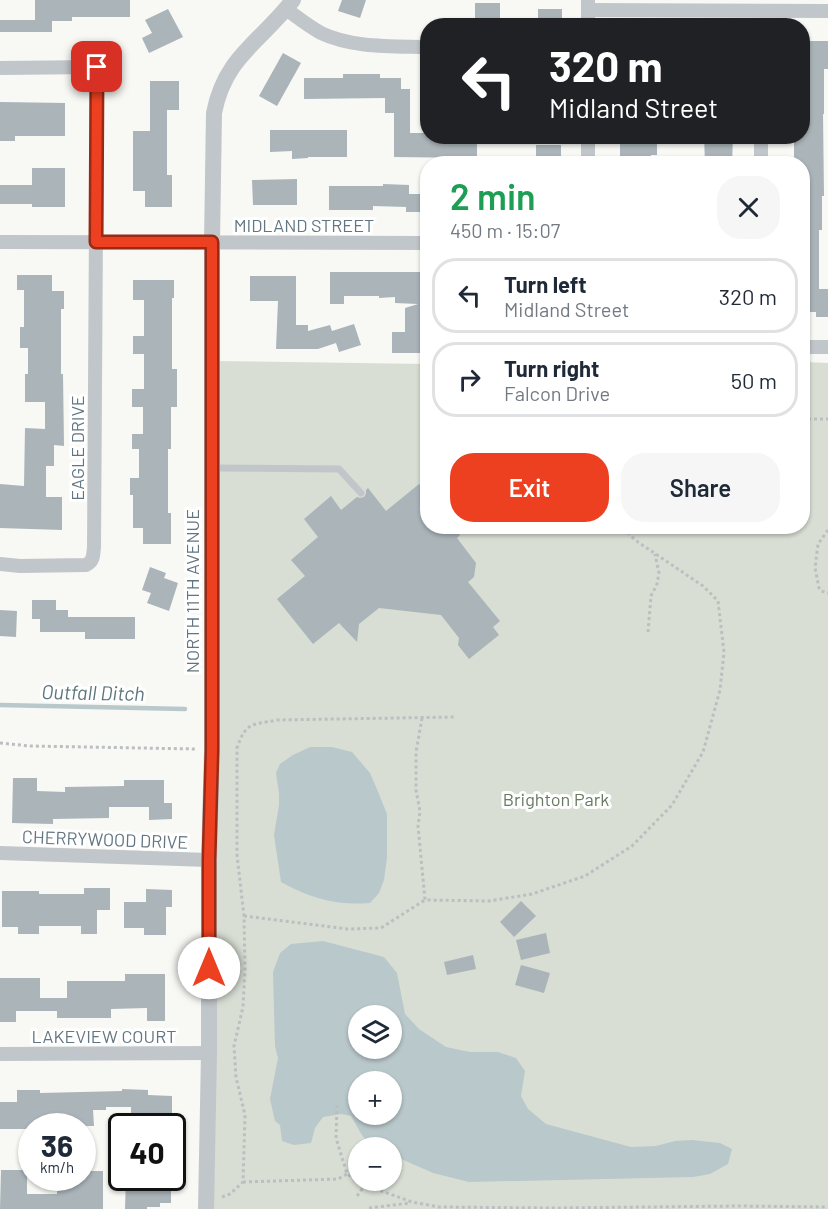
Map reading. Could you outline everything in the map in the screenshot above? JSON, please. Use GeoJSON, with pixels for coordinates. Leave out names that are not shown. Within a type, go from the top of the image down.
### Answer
{"type":"FeatureCollection","features":[{"type":"Feature","properties":{"kind":"street"},"geometry":{"type":"LineString","coordinates":[[289,5],[320,32],[344,41],[420,47]]}},
{"type":"Feature","properties":{"kind":"street","name":"NORTH 11TH AVENUE"},"geometry":{"type":"LineString","coordinates":[[206,1206],[212,750],[213,122],[216,99],[231,68],[241,54],[289,5]]}},
{"type":"Feature","properties":{"kind":"street"},"geometry":{"type":"LineString","coordinates":[[588,5],[828,11]]}},
{"type":"Feature","properties":{"kind":"street"},"geometry":{"type":"LineString","coordinates":[[761,10],[761,18]]}},
{"type":"Feature","properties":{"kind":"street"},"geometry":{"type":"LineString","coordinates":[[0,68],[97,67],[96,242]]}},
{"type":"Feature","properties":{"kind":"street","name":"MIDLAND STREET"},"geometry":{"type":"LineString","coordinates":[[0,242],[420,243]]}},
{"type":"Feature","properties":{"kind":"street","name":"EAGLE DRIVE"},"geometry":{"type":"LineString","coordinates":[[0,564],[20,566],[86,564],[93,559],[96,242]]}},
{"type":"Feature","properties":{"kind":"street"},"geometry":{"type":"LineString","coordinates":[[810,347],[828,347]]}},
{"type":"Feature","properties":{"kind":"street","name":"CHERRYWOOD DRIVE"},"geometry":{"type":"LineString","coordinates":[[0,853],[209,860]]}},
{"type":"Feature","properties":{"kind":"street","name":"LAKEVIEW COURT"},"geometry":{"type":"LineString","coordinates":[[0,1054],[209,1053]]}},
{"type":"Feature","properties":{"kind":"lane"},"geometry":{"type":"LineString","coordinates":[[212,468],[339,469],[361,493]]}},
{"type":"Feature","properties":{"kind":"path"},"geometry":{"type":"LineString","coordinates":[[810,419],[828,419]]}},
{"type":"Feature","properties":{"kind":"path"},"geometry":{"type":"LineString","coordinates":[[828,530],[818,544],[814,568],[819,588],[828,593]]}},
{"type":"Feature","properties":{"kind":"path"},"geometry":{"type":"LineString","coordinates":[[244,915],[348,929],[381,928],[424,900],[489,901],[532,894],[585,876],[632,846],[672,805],[703,752],[720,690],[724,652],[718,601],[703,586],[629,534]]}},
{"type":"Feature","properties":{"kind":"path"},"geometry":{"type":"LineString","coordinates":[[648,632],[651,596],[659,573],[655,554]]}},
{"type":"Feature","properties":{"kind":"path"},"geometry":{"type":"LineString","coordinates":[[243,1182],[245,1115],[236,1077],[234,1046],[243,997],[245,969],[244,915],[237,855],[237,748],[242,734],[252,724],[276,720],[456,717]]}},
{"type":"Feature","properties":{"kind":"path"},"geometry":{"type":"LineString","coordinates":[[422,718],[416,752],[416,790],[420,811],[418,826],[424,900]]}},
{"type":"Feature","properties":{"kind":"path"},"geometry":{"type":"LineString","coordinates":[[0,743],[30,746],[212,750],[237,748]]}},
{"type":"Feature","properties":{"kind":"path"},"geometry":{"type":"LineString","coordinates":[[206,1206],[230,1194],[243,1182],[338,1179],[347,1174],[336,1138],[338,1106]]}},
{"type":"Feature","properties":{"kind":"path"},"geometry":{"type":"LineString","coordinates":[[357,1196],[361,1191]]}},
{"type":"Feature","properties":{"kind":"path"},"geometry":{"type":"LineString","coordinates":[[382,1191],[412,1202],[439,1207],[828,1207]]}},
{"type":"Feature","properties":{"kind":"path"},"geometry":{"type":"LineString","coordinates":[[369,1208],[412,1202]]}},
{"type":"Feature","properties":{"kind":"green space","name":"Brighton Park"},"geometry":{"type":"Polygon","coordinates":[[[212,361],[420,364],[420,534],[810,534],[810,362],[828,363],[828,1209],[206,1209],[212,361]]]}},
{"type":"Feature","properties":{"kind":"shaded area"},"geometry":{"type":"Polygon","coordinates":[[[310,747],[332,747],[352,752],[370,773],[387,814],[387,858],[384,880],[379,893],[370,903],[324,900],[281,882],[274,835],[279,805],[276,773],[280,764],[310,747]]]}},
{"type":"Feature","properties":{"kind":"shaded area"},"geometry":{"type":"Polygon","coordinates":[[[323,941],[384,957],[397,973],[405,1014],[419,1029],[446,1047],[470,1052],[498,1052],[516,1058],[525,1071],[521,1096],[528,1109],[546,1124],[631,1147],[656,1146],[675,1141],[692,1140],[720,1143],[732,1149],[728,1164],[710,1174],[693,1177],[469,1182],[433,1173],[402,1159],[402,1137],[364,1137],[356,1125],[402,1125],[402,1071],[348,1071],[348,1115],[341,1114],[323,1117],[315,1128],[311,1143],[294,1145],[282,1141],[280,1125],[275,1121],[270,1099],[278,1058],[275,1046],[273,972],[280,953],[291,944],[323,941]]]}},
{"type":"Feature","properties":{"kind":"building"},"geometry":{"type":"Polygon","coordinates":[[[35,0],[130,0],[130,17],[72,17],[72,21],[52,21],[52,32],[0,32],[0,20],[35,20],[35,0]]]}},
{"type":"Feature","properties":{"kind":"building"},"geometry":{"type":"Polygon","coordinates":[[[342,0],[366,0],[360,18],[338,11],[342,0]]]}},
{"type":"Feature","properties":{"kind":"building"},"geometry":{"type":"Polygon","coordinates":[[[475,3],[500,3],[500,18],[475,18],[475,3]]]}},
{"type":"Feature","properties":{"kind":"building"},"geometry":{"type":"Polygon","coordinates":[[[168,9],[183,37],[149,53],[142,38],[152,33],[145,20],[168,9]]]}},
{"type":"Feature","properties":{"kind":"building"},"geometry":{"type":"Polygon","coordinates":[[[538,9],[562,9],[562,18],[538,18],[538,9]]]}},
{"type":"Feature","properties":{"kind":"building"},"geometry":{"type":"Polygon","coordinates":[[[810,41],[828,41],[828,69],[824,69],[824,196],[822,196],[822,230],[819,230],[819,289],[828,289],[828,317],[816,317],[816,312],[810,312],[810,156],[794,156],[794,144],[810,144],[810,41]]]}},
{"type":"Feature","properties":{"kind":"building"},"geometry":{"type":"Polygon","coordinates":[[[283,53],[301,63],[277,106],[259,96],[283,53]]]}},
{"type":"Feature","properties":{"kind":"building"},"geometry":{"type":"Polygon","coordinates":[[[343,74],[380,74],[380,78],[401,78],[401,89],[410,89],[410,133],[420,133],[420,144],[477,144],[477,156],[394,157],[394,113],[385,113],[385,98],[304,99],[304,78],[343,78],[343,74]]]}},
{"type":"Feature","properties":{"kind":"building"},"geometry":{"type":"Polygon","coordinates":[[[150,81],[179,81],[179,110],[167,110],[167,175],[172,175],[172,207],[145,207],[145,191],[133,191],[133,131],[150,131],[150,81]]]}},
{"type":"Feature","properties":{"kind":"building"},"geometry":{"type":"Polygon","coordinates":[[[0,102],[65,103],[65,136],[15,136],[15,141],[0,141],[0,102]]]}},
{"type":"Feature","properties":{"kind":"building"},"geometry":{"type":"Polygon","coordinates":[[[270,130],[347,130],[347,157],[292,159],[292,151],[270,152],[270,130]]]}},
{"type":"Feature","properties":{"kind":"building"},"geometry":{"type":"Polygon","coordinates":[[[620,144],[657,144],[657,155],[620,156],[620,144]]]}},
{"type":"Feature","properties":{"kind":"building"},"geometry":{"type":"Polygon","coordinates":[[[704,144],[733,144],[732,156],[705,156],[704,144]]]}},
{"type":"Feature","properties":{"kind":"building"},"geometry":{"type":"Polygon","coordinates":[[[536,145],[561,145],[561,156],[536,156],[536,145]]]}},
{"type":"Feature","properties":{"kind":"building"},"geometry":{"type":"Polygon","coordinates":[[[32,168],[65,168],[65,207],[0,204],[0,185],[32,185],[32,168]]]}},
{"type":"Feature","properties":{"kind":"building"},"geometry":{"type":"Polygon","coordinates":[[[297,179],[297,205],[253,205],[252,180],[297,179]]]}},
{"type":"Feature","properties":{"kind":"building"},"geometry":{"type":"Polygon","coordinates":[[[383,184],[409,185],[409,194],[420,194],[420,212],[406,212],[406,207],[373,206],[373,210],[329,210],[329,186],[383,186],[383,184]]]}},
{"type":"Feature","properties":{"kind":"building"},"geometry":{"type":"Polygon","coordinates":[[[330,272],[420,272],[420,353],[392,353],[392,332],[405,332],[405,308],[418,304],[395,303],[395,297],[344,296],[344,304],[330,304],[330,272]]]}},
{"type":"Feature","properties":{"kind":"building"},"geometry":{"type":"Polygon","coordinates":[[[17,275],[52,275],[52,291],[64,291],[64,309],[61,309],[61,374],[63,374],[64,446],[54,445],[54,466],[46,466],[46,497],[62,497],[62,530],[0,528],[0,484],[24,486],[25,428],[45,429],[45,402],[25,402],[28,348],[20,348],[20,327],[24,327],[24,290],[17,290],[17,275]]]}},
{"type":"Feature","properties":{"kind":"building"},"geometry":{"type":"Polygon","coordinates":[[[250,276],[296,276],[296,325],[308,325],[308,331],[330,325],[332,331],[354,324],[361,345],[339,352],[336,343],[318,349],[276,349],[278,301],[250,301],[250,276]]]}},
{"type":"Feature","properties":{"kind":"building"},"geometry":{"type":"Polygon","coordinates":[[[133,280],[174,280],[172,369],[177,369],[177,407],[171,407],[171,449],[168,449],[168,513],[171,513],[171,544],[143,544],[143,528],[133,528],[133,495],[130,495],[130,478],[139,478],[139,449],[132,449],[132,434],[143,434],[143,407],[132,407],[132,389],[144,389],[144,354],[133,354],[133,336],[144,336],[144,300],[133,300],[133,280]]]}},
{"type":"Feature","properties":{"kind":"building"},"geometry":{"type":"Polygon","coordinates":[[[419,484],[420,534],[459,534],[457,538],[476,563],[474,577],[468,582],[500,621],[493,627],[499,635],[469,659],[458,645],[459,638],[441,615],[379,608],[359,624],[357,642],[339,623],[313,644],[277,599],[305,576],[291,560],[318,537],[304,519],[331,496],[341,510],[357,497],[364,497],[368,488],[386,511],[419,484]]]}},
{"type":"Feature","properties":{"kind":"building"},"geometry":{"type":"Polygon","coordinates":[[[150,567],[166,573],[164,578],[178,583],[169,611],[147,603],[151,593],[142,590],[150,567]]]}},
{"type":"Feature","properties":{"kind":"building"},"geometry":{"type":"Polygon","coordinates":[[[32,600],[56,600],[56,610],[68,610],[68,617],[135,617],[135,639],[85,639],[85,632],[40,632],[40,619],[32,619],[32,600]]]}},
{"type":"Feature","properties":{"kind":"building"},"geometry":{"type":"Polygon","coordinates":[[[0,610],[17,611],[16,637],[0,636],[0,610]]]}},
{"type":"Feature","properties":{"kind":"building"},"geometry":{"type":"Polygon","coordinates":[[[13,778],[37,778],[37,791],[65,792],[65,787],[124,786],[124,780],[164,780],[164,803],[172,803],[172,819],[149,820],[149,807],[109,807],[109,818],[53,819],[53,824],[12,823],[13,778]]]}},
{"type":"Feature","properties":{"kind":"building"},"geometry":{"type":"Polygon","coordinates":[[[84,888],[110,888],[110,910],[97,910],[97,934],[81,934],[81,926],[39,926],[39,934],[18,934],[18,927],[2,927],[2,891],[84,894],[84,888]]]}},
{"type":"Feature","properties":{"kind":"building"},"geometry":{"type":"Polygon","coordinates":[[[146,889],[172,890],[172,907],[166,907],[166,935],[144,935],[144,928],[124,928],[124,902],[146,902],[146,889]]]}},
{"type":"Feature","properties":{"kind":"building"},"geometry":{"type":"Polygon","coordinates":[[[521,901],[536,916],[514,937],[500,922],[521,901]]]}},
{"type":"Feature","properties":{"kind":"building"},"geometry":{"type":"Polygon","coordinates":[[[546,933],[550,953],[521,960],[516,940],[546,933]]]}},
{"type":"Feature","properties":{"kind":"building"},"geometry":{"type":"Polygon","coordinates":[[[473,955],[476,969],[447,975],[444,962],[473,955]]]}},
{"type":"Feature","properties":{"kind":"building"},"geometry":{"type":"Polygon","coordinates":[[[521,965],[550,973],[544,993],[515,985],[521,965]]]}},
{"type":"Feature","properties":{"kind":"building"},"geometry":{"type":"Polygon","coordinates":[[[125,974],[165,974],[165,1021],[147,1021],[147,1008],[111,1009],[111,1018],[57,1018],[57,1011],[16,1011],[16,1022],[0,1022],[0,978],[40,978],[40,998],[67,998],[67,981],[125,981],[125,974]]]}},
{"type":"Feature","properties":{"kind":"building"},"geometry":{"type":"Polygon","coordinates":[[[122,1089],[148,1090],[148,1095],[172,1096],[172,1113],[131,1113],[131,1107],[106,1107],[106,1110],[93,1110],[93,1113],[18,1113],[18,1129],[0,1129],[0,1102],[17,1102],[17,1090],[40,1090],[40,1093],[122,1091],[122,1089]]]}},
{"type":"Feature","properties":{"kind":"building"},"geometry":{"type":"Polygon","coordinates":[[[1,1170],[18,1170],[18,1191],[27,1191],[27,1194],[96,1191],[96,1171],[103,1171],[103,1209],[0,1209],[1,1170]]]}},
{"type":"Feature","properties":{"kind":"building"},"geometry":{"type":"Polygon","coordinates":[[[126,1191],[171,1191],[171,1203],[160,1203],[160,1207],[147,1207],[147,1209],[125,1209],[126,1191]]]}},
{"type":"Feature","properties":{"kind":"waterway","name":"Outfall Ditch"},"geometry":{"type":"LineString","coordinates":[[0,705],[185,709]]}},
{"type":"Feature","properties":{"kind":"route"},"geometry":{"type":"LineString","coordinates":[[97,67],[96,242],[212,242],[212,750],[209,968]]}}]}
